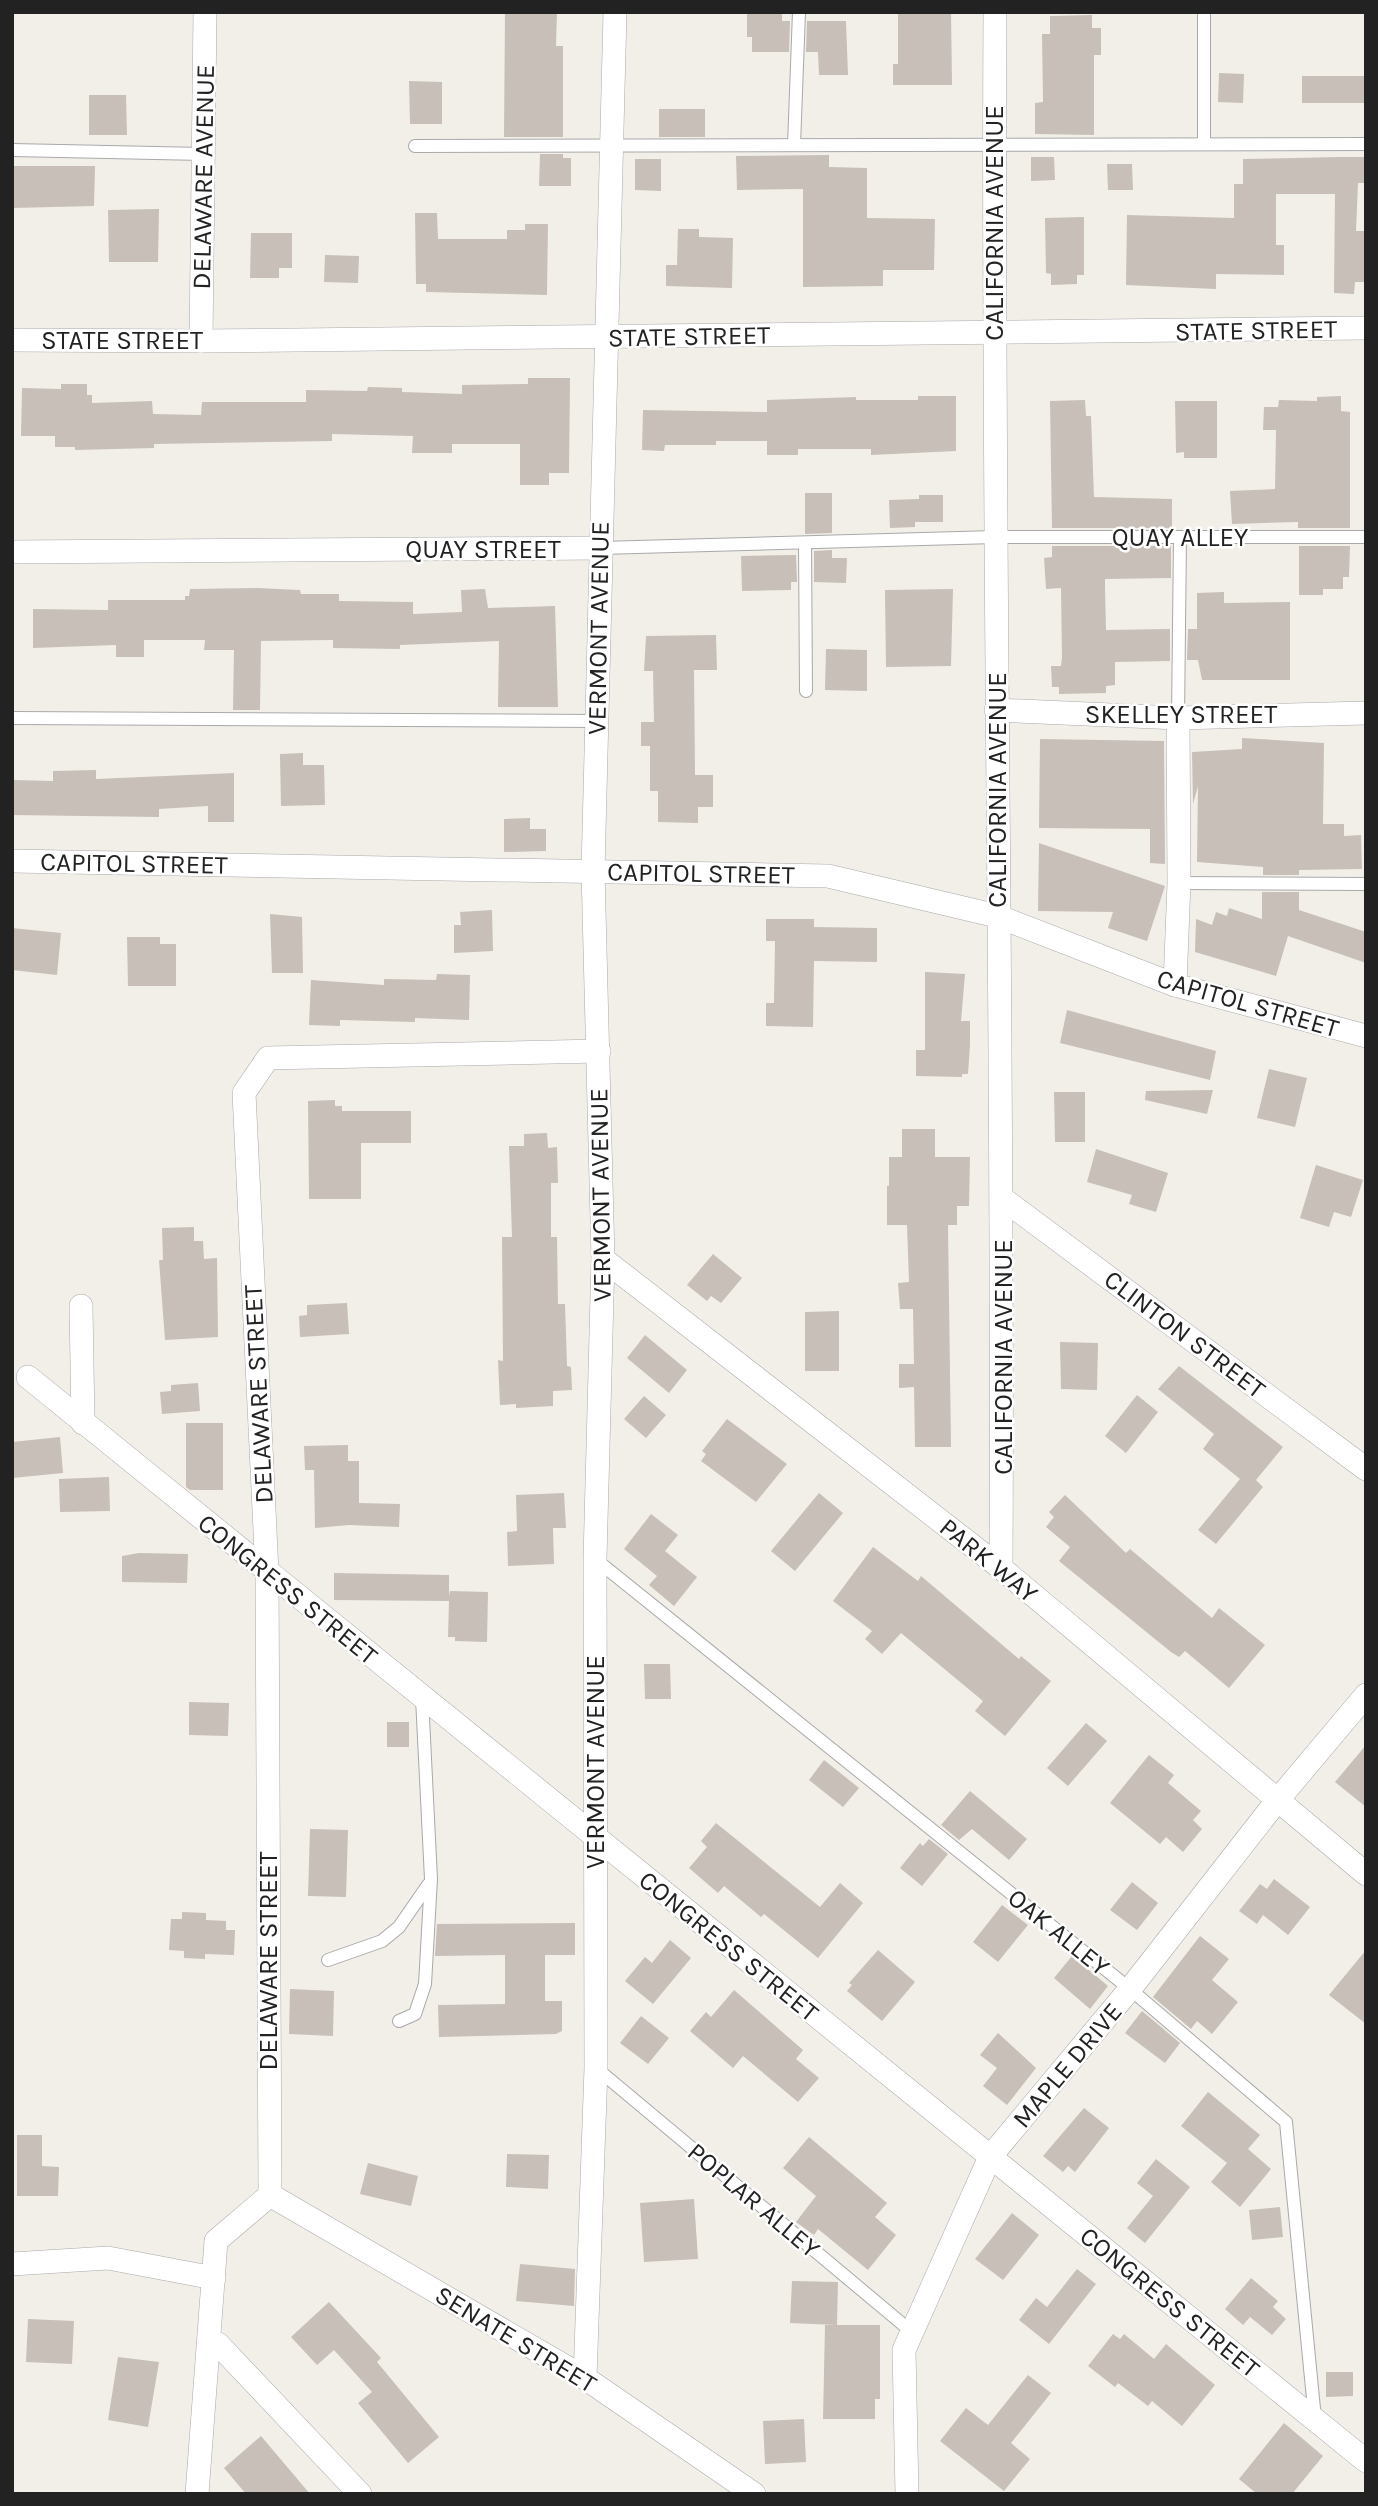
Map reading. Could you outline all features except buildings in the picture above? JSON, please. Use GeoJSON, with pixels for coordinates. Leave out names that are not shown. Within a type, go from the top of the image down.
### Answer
{"type":"FeatureCollection","features":[{"type":"Feature","properties":{"kind":"street","name":"DELAWARE AVENUE"},"geometry":{"type":"LineString","coordinates":[[201,341],[205,12]]}},
{"type":"Feature","properties":{"kind":"street","name":"VERMONT AVENUE"},"geometry":{"type":"LineString","coordinates":[[585,2378],[596,2068],[595,1559],[603,1259],[593,871],[615,12]]}},
{"type":"Feature","properties":{"kind":"street","name":"CALIFORNIA AVENUE"},"geometry":{"type":"LineString","coordinates":[[995,12],[997,916],[1003,1199],[1001,1568]]}},
{"type":"Feature","properties":{"kind":"street","name":"STATE STREET"},"geometry":{"type":"LineString","coordinates":[[12,340],[201,341],[1366,328]]}},
{"type":"Feature","properties":{"kind":"street","name":"QUAY STREET"},"geometry":{"type":"LineString","coordinates":[[12,552],[600,548]]}},
{"type":"Feature","properties":{"kind":"street","name":"SKELLEY STREET"},"geometry":{"type":"LineString","coordinates":[[996,710],[1178,718],[1366,713]]}},
{"type":"Feature","properties":{"kind":"street"},"geometry":{"type":"LineString","coordinates":[[1175,985],[1179,883],[1178,718]]}},
{"type":"Feature","properties":{"kind":"street","name":"CAPITOL STREET"},"geometry":{"type":"LineString","coordinates":[[12,862],[828,876],[997,916],[1175,985],[1366,1036]]}},
{"type":"Feature","properties":{"kind":"street","name":"DELAWARE STREET"},"geometry":{"type":"LineString","coordinates":[[270,2195],[267,1572],[243,1093],[268,1058],[599,1051]]}},
{"type":"Feature","properties":{"kind":"street","name":"CLINTON STREET"},"geometry":{"type":"LineString","coordinates":[[1003,1199],[1366,1469]]}},
{"type":"Feature","properties":{"kind":"street","name":"PARK WAY"},"geometry":{"type":"LineString","coordinates":[[603,1259],[1001,1568],[1276,1802],[1366,1874]]}},
{"type":"Feature","properties":{"kind":"street"},"geometry":{"type":"LineString","coordinates":[[81,1306],[83,1423]]}},
{"type":"Feature","properties":{"kind":"street","name":"CONGRESS STREET"},"geometry":{"type":"LineString","coordinates":[[28,1377],[422,1699],[1366,2461]]}},
{"type":"Feature","properties":{"kind":"street","name":"MAPLE DRIVE"},"geometry":{"type":"LineString","coordinates":[[907,2494],[904,2350],[990,2157],[1130,1989],[1276,1802],[1366,1695]]}},
{"type":"Feature","properties":{"kind":"street"},"geometry":{"type":"LineString","coordinates":[[197,2494],[216,2241],[270,2195]]}},
{"type":"Feature","properties":{"kind":"street","name":"SENATE STREET"},"geometry":{"type":"LineString","coordinates":[[270,2195],[585,2378],[754,2494]]}},
{"type":"Feature","properties":{"kind":"street"},"geometry":{"type":"LineString","coordinates":[[12,2263],[108,2258],[214,2278]]}},
{"type":"Feature","properties":{"kind":"street"},"geometry":{"type":"LineString","coordinates":[[209,2343],[218,2344],[359,2494]]}},
{"type":"Feature","properties":{"kind":"lane"},"geometry":{"type":"LineString","coordinates":[[794,145],[799,12]]}},
{"type":"Feature","properties":{"kind":"lane"},"geometry":{"type":"LineString","coordinates":[[1204,144],[1205,12]]}},
{"type":"Feature","properties":{"kind":"lane"},"geometry":{"type":"LineString","coordinates":[[415,146],[1366,144]]}},
{"type":"Feature","properties":{"kind":"lane"},"geometry":{"type":"LineString","coordinates":[[12,150],[203,154]]}},
{"type":"Feature","properties":{"kind":"lane","name":"QUAY ALLEY"},"geometry":{"type":"LineString","coordinates":[[995,537],[1366,537]]}},
{"type":"Feature","properties":{"kind":"lane","name":"QUAY STREET"},"geometry":{"type":"LineString","coordinates":[[600,548],[995,537]]}},
{"type":"Feature","properties":{"kind":"lane"},"geometry":{"type":"LineString","coordinates":[[1178,718],[1180,537]]}},
{"type":"Feature","properties":{"kind":"lane"},"geometry":{"type":"LineString","coordinates":[[805,543],[806,691]]}},
{"type":"Feature","properties":{"kind":"lane"},"geometry":{"type":"LineString","coordinates":[[12,718],[596,721]]}},
{"type":"Feature","properties":{"kind":"lane"},"geometry":{"type":"LineString","coordinates":[[1179,883],[1366,884]]}},
{"type":"Feature","properties":{"kind":"lane","name":"OAK ALLEY"},"geometry":{"type":"LineString","coordinates":[[595,1559],[1130,1989],[1286,2122],[1315,2420]]}},
{"type":"Feature","properties":{"kind":"lane"},"geometry":{"type":"LineString","coordinates":[[399,2021],[415,2014],[425,1984],[430,1882],[422,1699]]}},
{"type":"Feature","properties":{"kind":"lane"},"geometry":{"type":"LineString","coordinates":[[328,1960],[382,1941],[399,1927],[430,1882]]}},
{"type":"Feature","properties":{"kind":"lane","name":"POPLAR ALLEY"},"geometry":{"type":"LineString","coordinates":[[596,2068],[912,2332]]}}]}
